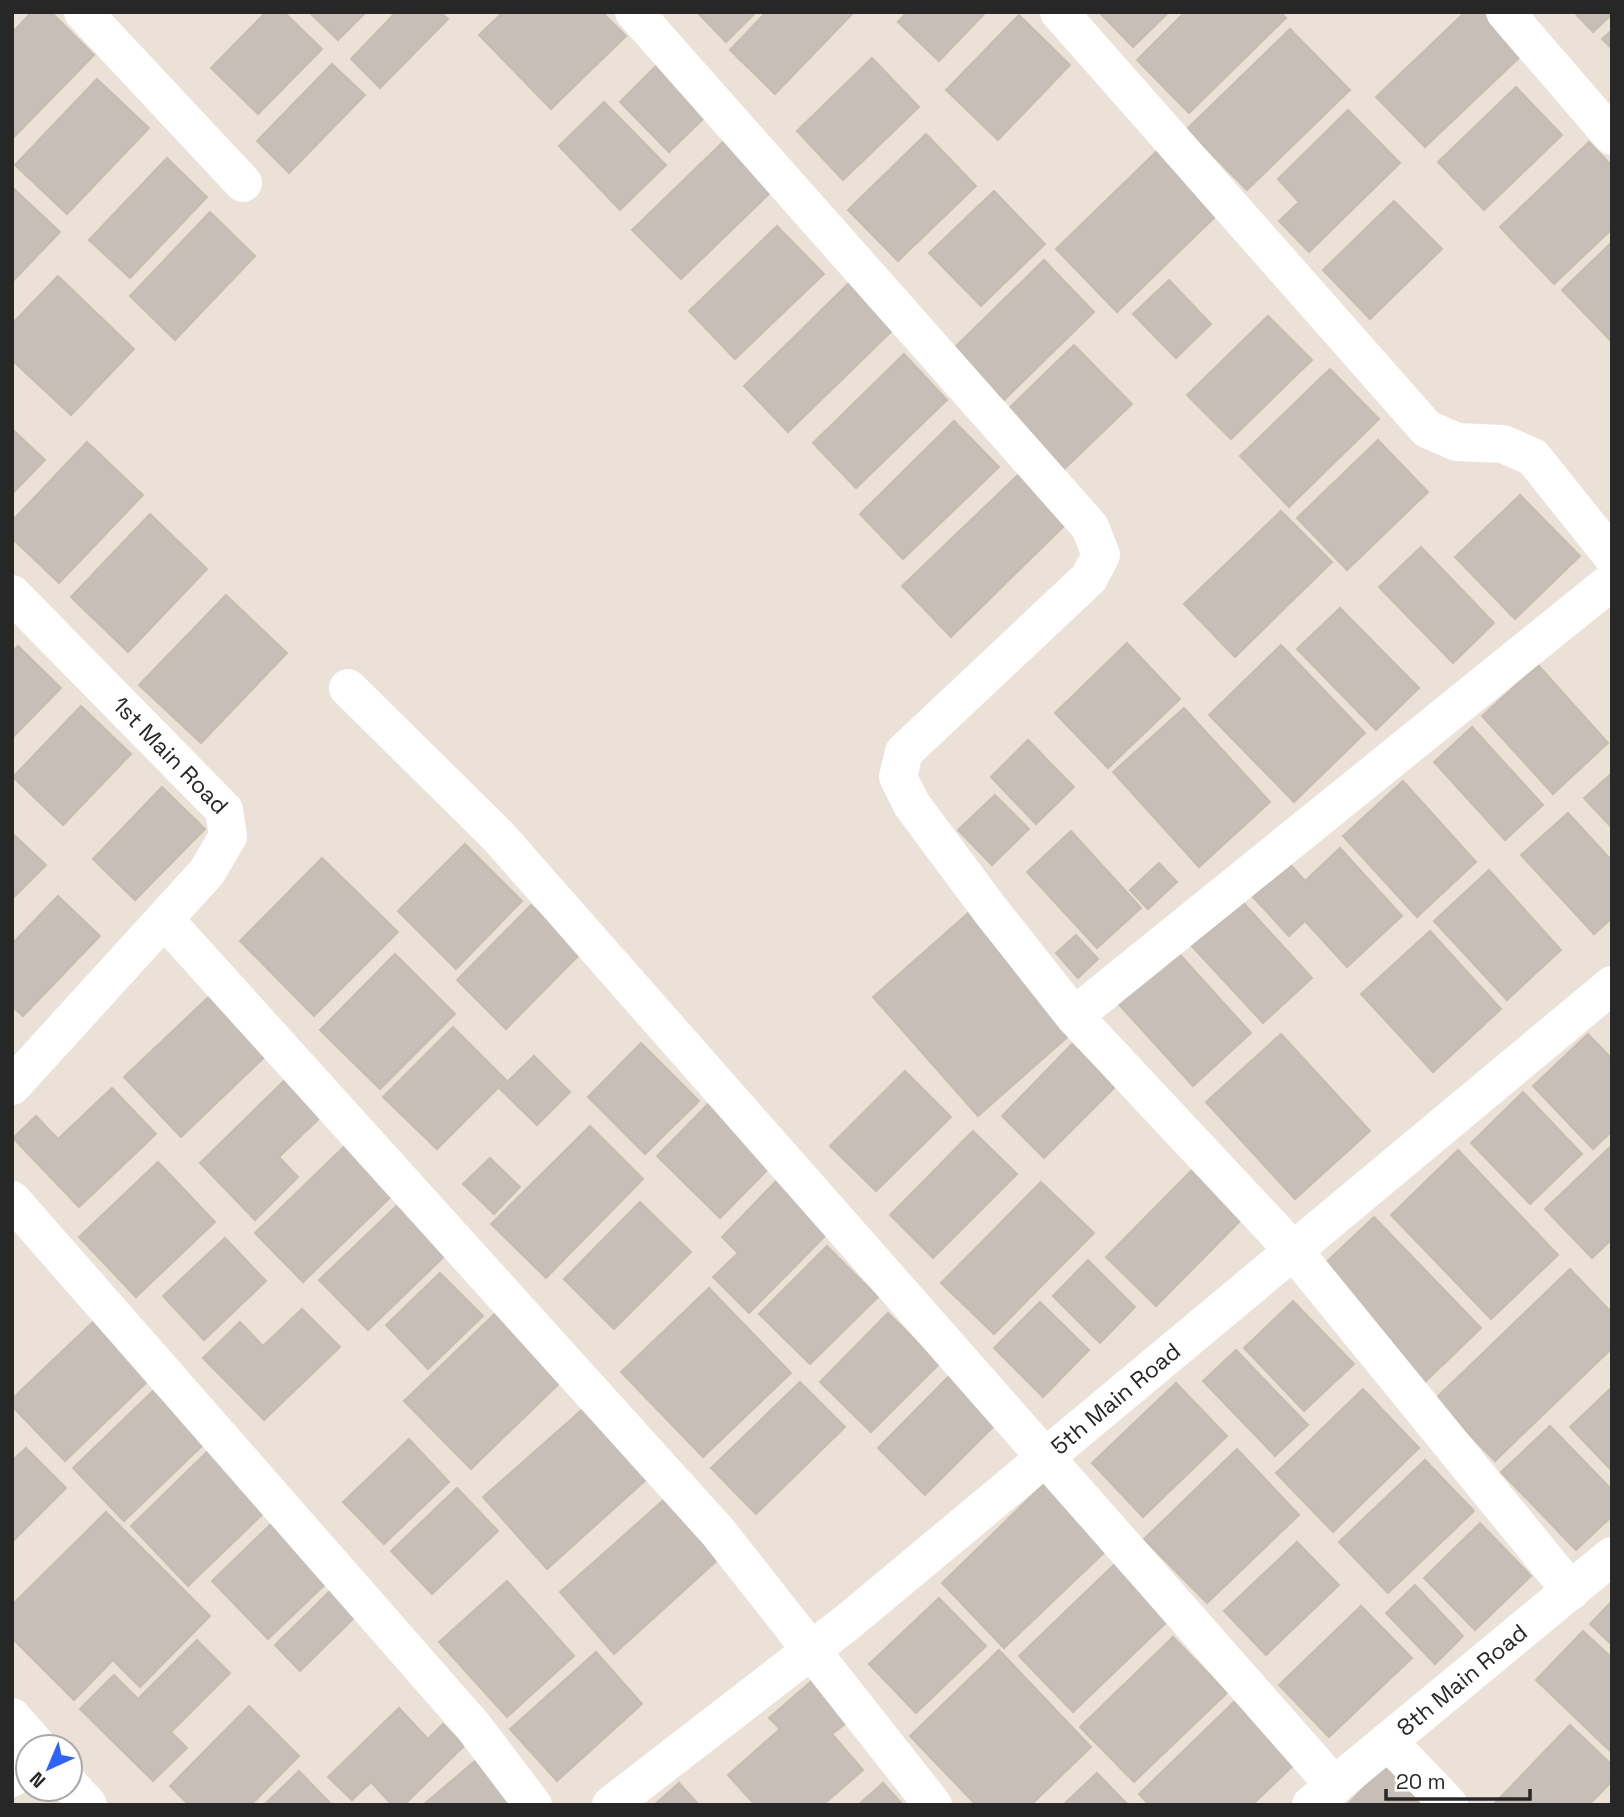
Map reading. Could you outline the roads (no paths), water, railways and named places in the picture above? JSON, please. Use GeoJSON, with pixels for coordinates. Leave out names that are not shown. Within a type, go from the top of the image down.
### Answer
{"type":"FeatureCollection","features":[{"type":"Feature","properties":{"kind":"street"},"geometry":{"type":"LineString","coordinates":[[83,12],[243,183]]}},
{"type":"Feature","properties":{"kind":"street"},"geometry":{"type":"LineString","coordinates":[[634,12],[1090,527],[1101,555],[1089,578],[904,752],[898,777],[920,816],[1074,1016],[1293,1250],[1571,1591]]}},
{"type":"Feature","properties":{"kind":"street"},"geometry":{"type":"LineString","coordinates":[[1059,12],[1427,429],[1457,442],[1503,444],[1533,457],[1612,555]]}},
{"type":"Feature","properties":{"kind":"street"},"geometry":{"type":"LineString","coordinates":[[1505,12],[1612,136]]}},
{"type":"Feature","properties":{"kind":"street"},"geometry":{"type":"LineString","coordinates":[[1074,1016],[1612,581]]}},
{"type":"Feature","properties":{"kind":"street","name":"1st Main Road"},"geometry":{"type":"LineString","coordinates":[[12,594],[224,810],[228,836],[207,872],[14,1082]]}},
{"type":"Feature","properties":{"kind":"street"},"geometry":{"type":"LineString","coordinates":[[348,688],[498,836],[1046,1457],[1323,1795]]}},
{"type":"Feature","properties":{"kind":"street"},"geometry":{"type":"LineString","coordinates":[[165,920],[718,1532],[933,1805]]}},
{"type":"Feature","properties":{"kind":"street","name":"5th Main Road"},"geometry":{"type":"LineString","coordinates":[[611,1805],[811,1650],[1293,1250],[1606,1001]]}},
{"type":"Feature","properties":{"kind":"street"},"geometry":{"type":"LineString","coordinates":[[12,1200],[473,1726],[533,1805]]}},
{"type":"Feature","properties":{"kind":"street","name":"8th Main Road"},"geometry":{"type":"LineString","coordinates":[[1323,1795],[1612,1556]]}},
{"type":"Feature","properties":{"kind":"street"},"geometry":{"type":"LineString","coordinates":[[12,1717],[25,1733]]}},
{"type":"Feature","properties":{"kind":"street"},"geometry":{"type":"LineString","coordinates":[[1388,1741],[1449,1805]]}}]}
